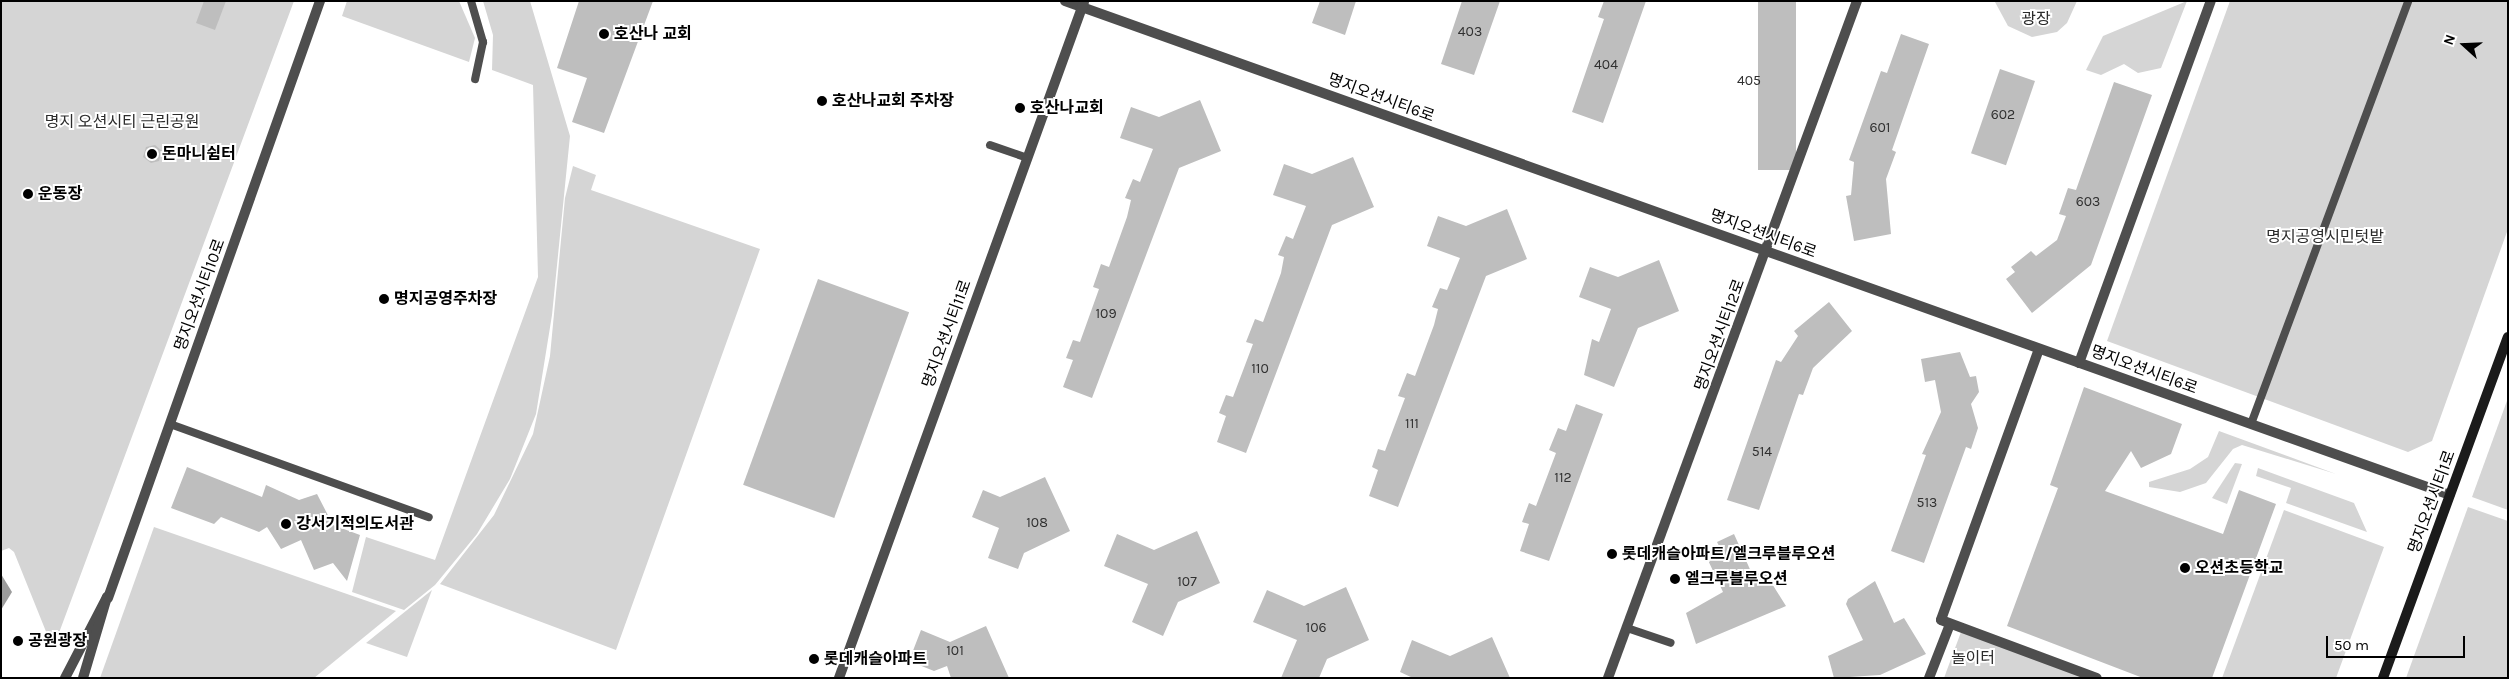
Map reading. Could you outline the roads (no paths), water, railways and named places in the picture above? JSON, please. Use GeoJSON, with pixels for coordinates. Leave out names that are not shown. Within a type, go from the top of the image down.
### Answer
{"type":"FeatureCollection","features":[{"type":"Feature","properties":{"kind":"main road","name":"명지오션시티1로"},"geometry":{"type":"LineString","coordinates":[[2383,678],[2508,336]]}},
{"type":"Feature","properties":{"kind":"street","name":"명지오션시티10로"},"geometry":{"type":"LineString","coordinates":[[108,598],[320,1]]}},
{"type":"Feature","properties":{"kind":"street","name":"명지오션시티6로"},"geometry":{"type":"LineString","coordinates":[[1065,1],[1083,4],[2450,495]]}},
{"type":"Feature","properties":{"kind":"street","name":"명지오션시티12로"},"geometry":{"type":"LineString","coordinates":[[1608,678],[1767,251],[1857,1]]}},
{"type":"Feature","properties":{"kind":"street"},"geometry":{"type":"LineString","coordinates":[[2079,363],[2211,1]]}},
{"type":"Feature","properties":{"kind":"street","name":"명지오션시티11로"},"geometry":{"type":"LineString","coordinates":[[838,678],[1083,4]]}},
{"type":"Feature","properties":{"kind":"street"},"geometry":{"type":"LineString","coordinates":[[2040,349],[1941,620],[2097,678]]}},
{"type":"Feature","properties":{"kind":"street"},"geometry":{"type":"LineString","coordinates":[[65,678],[108,598]]}},
{"type":"Feature","properties":{"kind":"street"},"geometry":{"type":"LineString","coordinates":[[83,678],[108,598]]}},
{"type":"Feature","properties":{"kind":"street"},"geometry":{"type":"LineString","coordinates":[[1930,678],[1950,624]]}},
{"type":"Feature","properties":{"kind":"lane"},"geometry":{"type":"LineString","coordinates":[[471,1],[483,42],[475,79]]}},
{"type":"Feature","properties":{"kind":"lane"},"geometry":{"type":"LineString","coordinates":[[2250,424],[2408,1]]}},
{"type":"Feature","properties":{"kind":"lane"},"geometry":{"type":"LineString","coordinates":[[990,145],[1027,158]]}},
{"type":"Feature","properties":{"kind":"lane"},"geometry":{"type":"LineString","coordinates":[[170,424],[429,516]]}},
{"type":"Feature","properties":{"kind":"lane"},"geometry":{"type":"LineString","coordinates":[[1627,628],[1671,643]]}},
{"type":"Feature","properties":{"kind":"place","name":"호산나 교회"},"geometry":{"type":"Point","coordinates":[604,34]}},
{"type":"Feature","properties":{"kind":"place","name":"호산나교회 주차장"},"geometry":{"type":"Point","coordinates":[822,101]}},
{"type":"Feature","properties":{"kind":"place","name":"호산나교회"},"geometry":{"type":"Point","coordinates":[1020,108]}},
{"type":"Feature","properties":{"kind":"place","name":"돈마니쉼터"},"geometry":{"type":"Point","coordinates":[152,154]}},
{"type":"Feature","properties":{"kind":"place","name":"운동장"},"geometry":{"type":"Point","coordinates":[28,194]}},
{"type":"Feature","properties":{"kind":"place","name":"명지공영주차장"},"geometry":{"type":"Point","coordinates":[384,299]}},
{"type":"Feature","properties":{"kind":"place","name":"강서기적의도서관"},"geometry":{"type":"Point","coordinates":[286,524]}},
{"type":"Feature","properties":{"kind":"place","name":"롯데캐슬아파트/엘크루블루오션"},"geometry":{"type":"Point","coordinates":[1612,554]}},
{"type":"Feature","properties":{"kind":"place","name":"오션초등학교"},"geometry":{"type":"Point","coordinates":[2185,568]}},
{"type":"Feature","properties":{"kind":"place","name":"엘크루블루오션"},"geometry":{"type":"Point","coordinates":[1675,579]}},
{"type":"Feature","properties":{"kind":"place","name":"공원광장"},"geometry":{"type":"Point","coordinates":[18,641]}},
{"type":"Feature","properties":{"kind":"place","name":"롯데캐슬아파트"},"geometry":{"type":"Point","coordinates":[814,659]}},
{"type":"Feature","properties":{"kind":"park label","name":"광장"},"geometry":{"type":"Point","coordinates":[2036,19]}},
{"type":"Feature","properties":{"kind":"park label","name":"명지 오션시티 근린공원"},"geometry":{"type":"Point","coordinates":[122,122]}},
{"type":"Feature","properties":{"kind":"park label","name":"명지공영시민텃밭"},"geometry":{"type":"Point","coordinates":[2325,237]}},
{"type":"Feature","properties":{"kind":"park label","name":"놀이터"},"geometry":{"type":"Point","coordinates":[1973,658]}}]}
